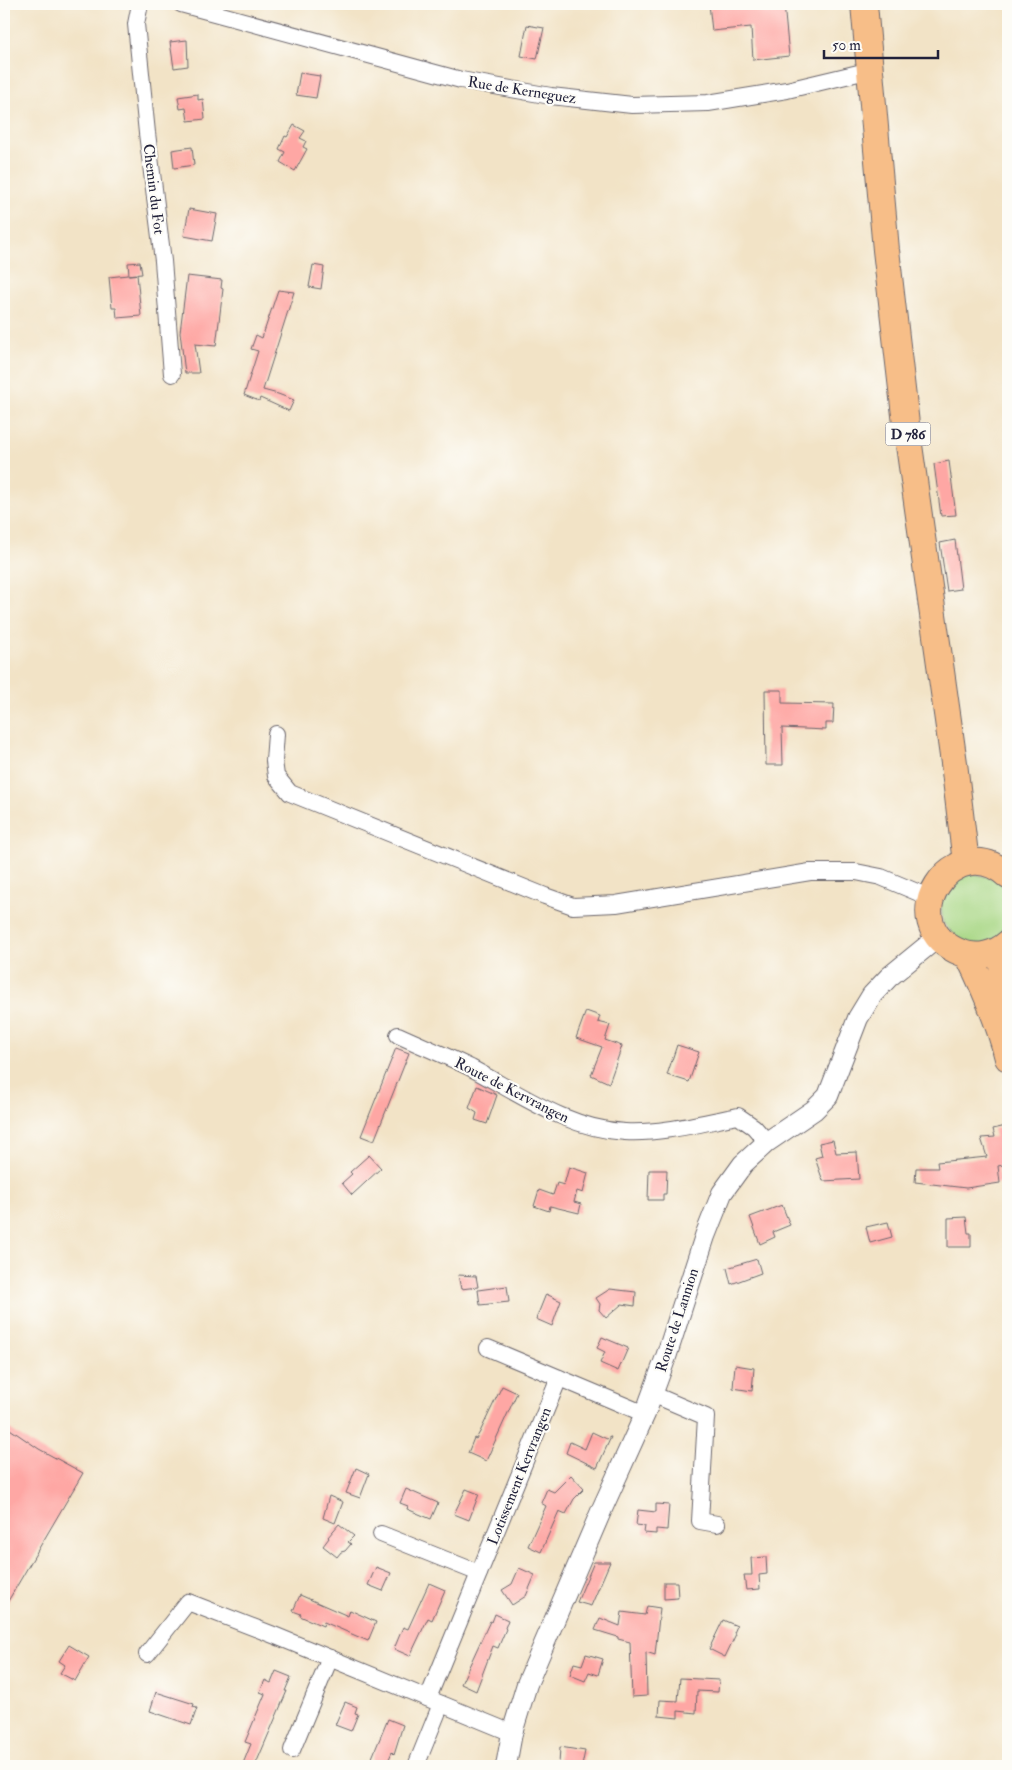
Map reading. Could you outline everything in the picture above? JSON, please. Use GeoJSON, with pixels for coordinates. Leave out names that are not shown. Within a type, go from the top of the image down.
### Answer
{"type":"FeatureCollection","features":[{"type":"Feature","properties":{"kind":"main road","name":"D 786"},"geometry":{"type":"LineString","coordinates":[[864,4],[886,250],[905,415],[953,753],[966,863]]}},
{"type":"Feature","properties":{"kind":"main road"},"geometry":{"type":"LineString","coordinates":[[1005,1047],[1005,946],[986,955],[968,956],[951,949],[938,937],[932,925],[929,911],[931,898],[938,882],[950,870],[966,863],[984,862],[1001,869],[1008,876]]}},
{"type":"Feature","properties":{"kind":"main road"},"geometry":{"type":"LineString","coordinates":[[968,956],[987,993],[1005,1047]]}},
{"type":"Feature","properties":{"kind":"street","name":"Chemin du Fot"},"geometry":{"type":"LineString","coordinates":[[140,4],[136,24],[163,261],[172,374]]}},
{"type":"Feature","properties":{"kind":"street","name":"Rue de Kerneguez"},"geometry":{"type":"LineString","coordinates":[[181,4],[461,80],[551,96],[632,105],[708,103],[787,90],[871,70]]}},
{"type":"Feature","properties":{"kind":"street"},"geometry":{"type":"LineString","coordinates":[[276,734],[274,761],[276,776],[290,793],[573,906],[616,904],[810,872],[856,872],[881,877],[931,898]]}},
{"type":"Feature","properties":{"kind":"street","name":"Route de Lannion"},"geometry":{"type":"LineString","coordinates":[[506,1766],[512,1733],[527,1684],[645,1414],[667,1354],[705,1236],[722,1193],[743,1164],[767,1142],[814,1110],[828,1096],[858,1018],[872,994],[889,977],[938,937]]}},
{"type":"Feature","properties":{"kind":"street","name":"Route de Kervrangen"},"geometry":{"type":"LineString","coordinates":[[398,1035],[469,1067],[548,1110],[582,1125],[623,1132],[653,1132],[738,1116],[754,1126],[767,1142]]}},
{"type":"Feature","properties":{"kind":"street"},"geometry":{"type":"LineString","coordinates":[[488,1348],[645,1414]]}},
{"type":"Feature","properties":{"kind":"street","name":"Lotissement Kervrangen"},"geometry":{"type":"LineString","coordinates":[[416,1766],[434,1701],[479,1573],[559,1378]]}},
{"type":"Feature","properties":{"kind":"street"},"geometry":{"type":"LineString","coordinates":[[652,1394],[706,1417],[700,1521],[717,1524]]}},
{"type":"Feature","properties":{"kind":"street"},"geometry":{"type":"LineString","coordinates":[[382,1534],[479,1573]]}},
{"type":"Feature","properties":{"kind":"street"},"geometry":{"type":"LineString","coordinates":[[147,1654],[188,1602],[512,1733]]}},
{"type":"Feature","properties":{"kind":"street"},"geometry":{"type":"LineString","coordinates":[[292,1750],[330,1658]]}},
{"type":"Feature","properties":{"kind":"green space"},"geometry":{"type":"Polygon","coordinates":[[[963,871],[1008,882],[1008,930],[984,945],[960,941],[943,923],[940,899],[963,871]]]}},
{"type":"Feature","properties":{"kind":"building"},"geometry":{"type":"Polygon","coordinates":[[[709,4],[784,4],[789,56],[753,60],[751,27],[712,31],[709,4]]]}},
{"type":"Feature","properties":{"kind":"building"},"geometry":{"type":"Polygon","coordinates":[[[527,25],[544,28],[537,59],[521,56],[527,25]]]}},
{"type":"Feature","properties":{"kind":"building"},"geometry":{"type":"Polygon","coordinates":[[[187,40],[188,66],[174,68],[170,42],[187,40]]]}},
{"type":"Feature","properties":{"kind":"building"},"geometry":{"type":"Polygon","coordinates":[[[300,73],[320,76],[316,98],[296,95],[300,73]]]}},
{"type":"Feature","properties":{"kind":"building"},"geometry":{"type":"Polygon","coordinates":[[[198,94],[198,100],[203,99],[205,119],[188,121],[186,108],[180,109],[178,97],[198,94]]]}},
{"type":"Feature","properties":{"kind":"building"},"geometry":{"type":"Polygon","coordinates":[[[294,125],[305,131],[300,138],[306,141],[303,147],[307,149],[295,171],[280,162],[285,152],[279,149],[285,136],[287,137],[294,125]]]}},
{"type":"Feature","properties":{"kind":"building"},"geometry":{"type":"Polygon","coordinates":[[[192,147],[194,165],[174,168],[172,150],[192,147]]]}},
{"type":"Feature","properties":{"kind":"building"},"geometry":{"type":"Polygon","coordinates":[[[189,209],[217,214],[212,241],[184,236],[189,209]]]}},
{"type":"Feature","properties":{"kind":"building"},"geometry":{"type":"Polygon","coordinates":[[[140,262],[142,274],[129,275],[128,263],[140,262]]]}},
{"type":"Feature","properties":{"kind":"building"},"geometry":{"type":"Polygon","coordinates":[[[313,265],[324,267],[321,289],[309,287],[313,265]]]}},
{"type":"Feature","properties":{"kind":"building"},"geometry":{"type":"Polygon","coordinates":[[[137,274],[141,316],[117,318],[116,308],[112,308],[109,277],[137,274]]]}},
{"type":"Feature","properties":{"kind":"building"},"geometry":{"type":"Polygon","coordinates":[[[187,276],[222,280],[221,288],[223,289],[216,346],[195,344],[199,373],[185,373],[180,332],[187,276]]]}},
{"type":"Feature","properties":{"kind":"building"},"geometry":{"type":"Polygon","coordinates":[[[278,290],[294,292],[263,390],[294,400],[289,411],[260,398],[259,401],[244,395],[258,351],[251,349],[256,335],[262,338],[278,290]]]}},
{"type":"Feature","properties":{"kind":"building"},"geometry":{"type":"Polygon","coordinates":[[[949,461],[956,515],[941,516],[934,464],[949,461]]]}},
{"type":"Feature","properties":{"kind":"building"},"geometry":{"type":"Polygon","coordinates":[[[955,540],[961,589],[947,591],[940,543],[955,540]]]}},
{"type":"Feature","properties":{"kind":"building"},"geometry":{"type":"Polygon","coordinates":[[[765,690],[782,690],[782,703],[834,704],[833,723],[826,723],[826,730],[782,728],[783,765],[766,765],[765,690]]]}},
{"type":"Feature","properties":{"kind":"building"},"geometry":{"type":"Polygon","coordinates":[[[586,1011],[600,1016],[598,1022],[610,1025],[605,1040],[622,1046],[609,1083],[591,1075],[602,1047],[576,1038],[586,1011]]]}},
{"type":"Feature","properties":{"kind":"building"},"geometry":{"type":"Polygon","coordinates":[[[677,1045],[699,1052],[689,1082],[667,1075],[677,1045]]]}},
{"type":"Feature","properties":{"kind":"building"},"geometry":{"type":"Polygon","coordinates":[[[396,1048],[409,1053],[374,1141],[361,1136],[396,1048]]]}},
{"type":"Feature","properties":{"kind":"building"},"geometry":{"type":"Polygon","coordinates":[[[477,1086],[497,1095],[487,1124],[475,1120],[477,1113],[469,1108],[477,1086]]]}},
{"type":"Feature","properties":{"kind":"building"},"geometry":{"type":"Polygon","coordinates":[[[1006,1126],[1008,1164],[998,1166],[1000,1183],[966,1188],[915,1182],[916,1168],[938,1168],[937,1162],[987,1157],[981,1138],[995,1137],[993,1129],[1006,1126]]]}},
{"type":"Feature","properties":{"kind":"building"},"geometry":{"type":"Polygon","coordinates":[[[833,1140],[836,1153],[857,1152],[859,1179],[823,1181],[815,1158],[822,1156],[819,1143],[833,1140]]]}},
{"type":"Feature","properties":{"kind":"building"},"geometry":{"type":"Polygon","coordinates":[[[369,1155],[381,1168],[352,1195],[342,1183],[352,1174],[350,1172],[369,1155]]]}},
{"type":"Feature","properties":{"kind":"building"},"geometry":{"type":"Polygon","coordinates":[[[569,1167],[588,1173],[583,1193],[577,1191],[574,1202],[581,1204],[579,1213],[550,1206],[549,1211],[534,1206],[539,1190],[553,1195],[557,1183],[564,1185],[569,1167]]]}},
{"type":"Feature","properties":{"kind":"building"},"geometry":{"type":"Polygon","coordinates":[[[649,1170],[667,1170],[666,1194],[663,1194],[663,1200],[648,1200],[649,1170]]]}},
{"type":"Feature","properties":{"kind":"building"},"geometry":{"type":"Polygon","coordinates":[[[782,1205],[790,1225],[773,1232],[775,1237],[760,1244],[750,1217],[782,1205]]]}},
{"type":"Feature","properties":{"kind":"building"},"geometry":{"type":"Polygon","coordinates":[[[966,1217],[968,1233],[971,1233],[971,1247],[948,1247],[948,1218],[966,1217]]]}},
{"type":"Feature","properties":{"kind":"building"},"geometry":{"type":"Polygon","coordinates":[[[888,1222],[892,1237],[870,1243],[866,1227],[888,1222]]]}},
{"type":"Feature","properties":{"kind":"building"},"geometry":{"type":"Polygon","coordinates":[[[757,1259],[761,1273],[731,1284],[727,1268],[757,1259]]]}},
{"type":"Feature","properties":{"kind":"building"},"geometry":{"type":"Polygon","coordinates":[[[458,1275],[476,1276],[478,1287],[461,1289],[458,1275]]]}},
{"type":"Feature","properties":{"kind":"building"},"geometry":{"type":"Polygon","coordinates":[[[507,1286],[509,1302],[480,1305],[478,1290],[507,1286]]]}},
{"type":"Feature","properties":{"kind":"building"},"geometry":{"type":"Polygon","coordinates":[[[610,1289],[636,1292],[635,1306],[622,1304],[606,1318],[599,1310],[600,1304],[596,1298],[610,1289]]]}},
{"type":"Feature","properties":{"kind":"building"},"geometry":{"type":"Polygon","coordinates":[[[546,1294],[561,1301],[552,1326],[536,1319],[546,1294]]]}},
{"type":"Feature","properties":{"kind":"building"},"geometry":{"type":"Polygon","coordinates":[[[602,1337],[628,1348],[618,1371],[600,1363],[605,1352],[597,1348],[602,1337]]]}},
{"type":"Feature","properties":{"kind":"building"},"geometry":{"type":"Polygon","coordinates":[[[735,1365],[754,1368],[752,1391],[733,1388],[735,1365]]]}},
{"type":"Feature","properties":{"kind":"building"},"geometry":{"type":"Polygon","coordinates":[[[502,1386],[517,1393],[486,1461],[468,1453],[502,1386]]]}},
{"type":"Feature","properties":{"kind":"building"},"geometry":{"type":"Polygon","coordinates":[[[4,1425],[39,1449],[83,1473],[4,1608],[4,1425]]]}},
{"type":"Feature","properties":{"kind":"building"},"geometry":{"type":"Polygon","coordinates":[[[592,1432],[607,1439],[611,1437],[597,1468],[566,1453],[570,1442],[585,1449],[592,1432]]]}},
{"type":"Feature","properties":{"kind":"building"},"geometry":{"type":"Polygon","coordinates":[[[356,1468],[369,1474],[360,1498],[346,1493],[356,1468]]]}},
{"type":"Feature","properties":{"kind":"building"},"geometry":{"type":"Polygon","coordinates":[[[571,1475],[584,1489],[574,1499],[566,1514],[559,1511],[541,1552],[528,1546],[546,1506],[541,1503],[547,1489],[554,1492],[571,1475]]]}},
{"type":"Feature","properties":{"kind":"building"},"geometry":{"type":"Polygon","coordinates":[[[406,1489],[438,1503],[431,1519],[407,1509],[408,1506],[400,1503],[406,1489]]]}},
{"type":"Feature","properties":{"kind":"building"},"geometry":{"type":"Polygon","coordinates":[[[466,1489],[479,1494],[469,1520],[454,1514],[466,1489]]]}},
{"type":"Feature","properties":{"kind":"building"},"geometry":{"type":"Polygon","coordinates":[[[329,1496],[343,1502],[335,1523],[323,1518],[329,1496]]]}},
{"type":"Feature","properties":{"kind":"building"},"geometry":{"type":"Polygon","coordinates":[[[656,1504],[669,1505],[667,1530],[656,1529],[656,1534],[644,1533],[645,1526],[636,1525],[638,1510],[656,1512],[656,1504]]]}},
{"type":"Feature","properties":{"kind":"building"},"geometry":{"type":"Polygon","coordinates":[[[339,1524],[354,1536],[348,1542],[351,1544],[337,1557],[323,1546],[339,1524]]]}},
{"type":"Feature","properties":{"kind":"building"},"geometry":{"type":"Polygon","coordinates":[[[766,1557],[767,1574],[759,1575],[760,1589],[746,1590],[744,1575],[752,1575],[751,1558],[766,1557]]]}},
{"type":"Feature","properties":{"kind":"building"},"geometry":{"type":"Polygon","coordinates":[[[594,1562],[610,1562],[591,1606],[577,1602],[594,1562]]]}},
{"type":"Feature","properties":{"kind":"building"},"geometry":{"type":"Polygon","coordinates":[[[376,1567],[391,1573],[383,1591],[368,1585],[376,1567]]]}},
{"type":"Feature","properties":{"kind":"building"},"geometry":{"type":"Polygon","coordinates":[[[519,1568],[535,1575],[526,1596],[512,1605],[502,1590],[512,1584],[519,1568]]]}},
{"type":"Feature","properties":{"kind":"building"},"geometry":{"type":"Polygon","coordinates":[[[664,1582],[677,1582],[678,1598],[664,1599],[664,1582]]]}},
{"type":"Feature","properties":{"kind":"building"},"geometry":{"type":"Polygon","coordinates":[[[429,1583],[445,1590],[432,1620],[428,1618],[410,1656],[394,1649],[403,1627],[408,1629],[429,1583]]]}},
{"type":"Feature","properties":{"kind":"building"},"geometry":{"type":"Polygon","coordinates":[[[300,1595],[348,1616],[350,1610],[376,1622],[368,1641],[324,1622],[323,1626],[300,1616],[301,1614],[293,1611],[300,1595]]]}},
{"type":"Feature","properties":{"kind":"building"},"geometry":{"type":"Polygon","coordinates":[[[647,1606],[660,1608],[655,1655],[646,1652],[647,1696],[632,1697],[630,1642],[595,1630],[600,1618],[620,1626],[622,1612],[645,1615],[647,1606]]]}},
{"type":"Feature","properties":{"kind":"building"},"geometry":{"type":"Polygon","coordinates":[[[495,1614],[508,1620],[506,1629],[498,1648],[493,1646],[476,1691],[461,1684],[495,1614]]]}},
{"type":"Feature","properties":{"kind":"building"},"geometry":{"type":"Polygon","coordinates":[[[723,1620],[737,1626],[734,1633],[736,1634],[725,1657],[709,1649],[723,1620]]]}},
{"type":"Feature","properties":{"kind":"building"},"geometry":{"type":"Polygon","coordinates":[[[69,1645],[89,1657],[75,1681],[60,1673],[65,1665],[59,1661],[69,1645]]]}},
{"type":"Feature","properties":{"kind":"building"},"geometry":{"type":"Polygon","coordinates":[[[586,1654],[603,1659],[598,1675],[589,1672],[585,1681],[570,1675],[574,1663],[582,1665],[586,1654]]]}},
{"type":"Feature","properties":{"kind":"building"},"geometry":{"type":"Polygon","coordinates":[[[276,1671],[291,1677],[285,1691],[287,1691],[255,1766],[242,1766],[251,1744],[245,1742],[265,1694],[260,1692],[265,1680],[271,1683],[276,1671]]]}},
{"type":"Feature","properties":{"kind":"building"},"geometry":{"type":"Polygon","coordinates":[[[680,1678],[719,1680],[718,1692],[697,1691],[696,1713],[678,1711],[678,1718],[659,1716],[660,1700],[678,1701],[680,1678]]]}},
{"type":"Feature","properties":{"kind":"building"},"geometry":{"type":"Polygon","coordinates":[[[156,1692],[194,1704],[193,1707],[197,1708],[191,1725],[150,1711],[156,1692]]]}},
{"type":"Feature","properties":{"kind":"building"},"geometry":{"type":"Polygon","coordinates":[[[345,1702],[357,1707],[355,1713],[358,1714],[351,1731],[335,1725],[345,1702]]]}},
{"type":"Feature","properties":{"kind":"building"},"geometry":{"type":"Polygon","coordinates":[[[388,1719],[403,1725],[394,1754],[392,1752],[386,1766],[371,1760],[388,1719]]]}},
{"type":"Feature","properties":{"kind":"building"},"geometry":{"type":"Polygon","coordinates":[[[560,1747],[585,1751],[582,1766],[559,1765],[560,1747]]]}}]}
